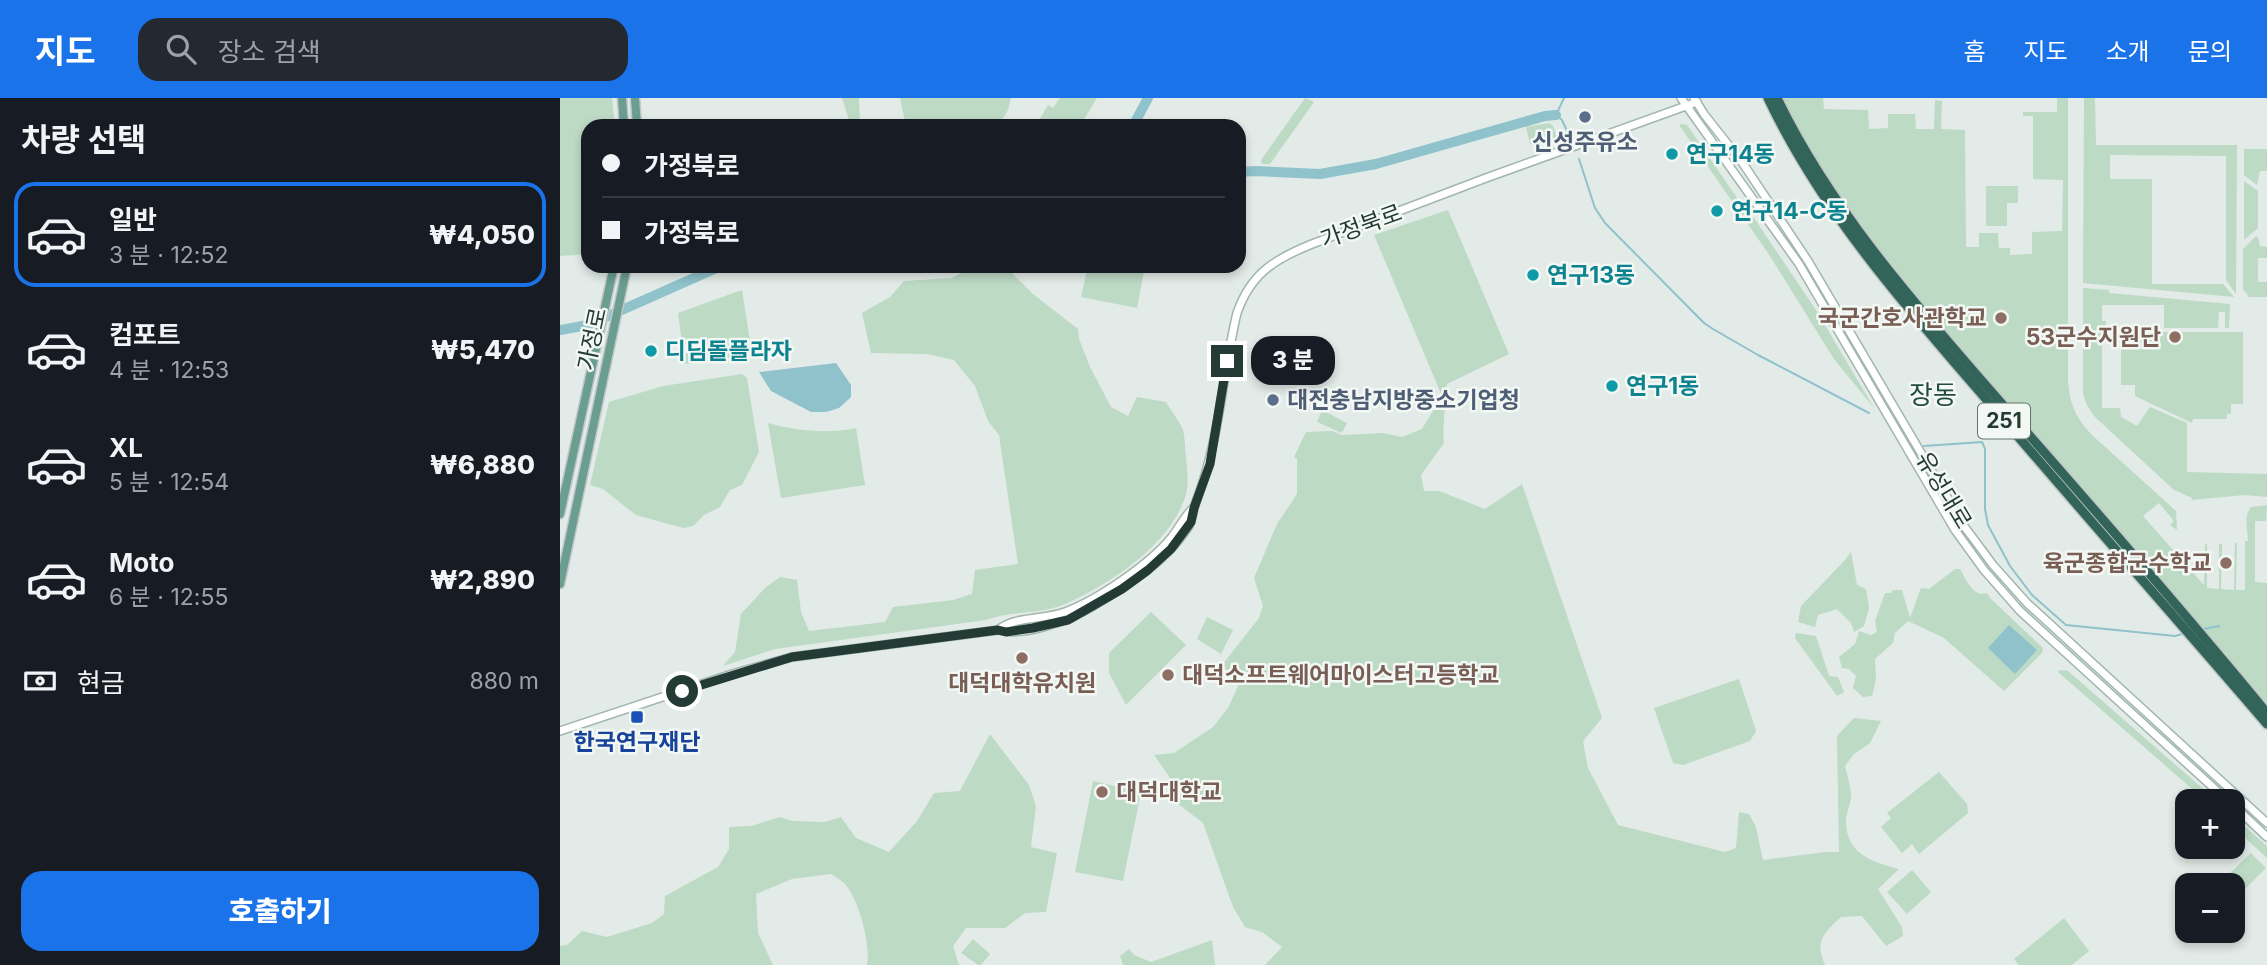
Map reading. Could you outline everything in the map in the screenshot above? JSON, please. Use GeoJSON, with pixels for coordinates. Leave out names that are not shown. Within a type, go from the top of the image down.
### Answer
{"type":"FeatureCollection","features":[{"type":"Feature","properties":{"kind":"highway","name":"251"},"geometry":{"type":"LineString","coordinates":[[1768,98],[1787,136],[1850,236],[1934,338],[2267,724]]}},
{"type":"Feature","properties":{"kind":"highway","name":"251"},"geometry":{"type":"LineString","coordinates":[[1777,98],[1797,137],[1857,230],[1941,333],[2113,530],[2267,713]]}},
{"type":"Feature","properties":{"kind":"main road"},"geometry":{"type":"LineString","coordinates":[[622,98],[624,119]]}},
{"type":"Feature","properties":{"kind":"main road"},"geometry":{"type":"LineString","coordinates":[[635,98],[636,119]]}},
{"type":"Feature","properties":{"kind":"main road","name":"유성대로"},"geometry":{"type":"LineString","coordinates":[[1681,98],[1798,264],[1955,530],[1984,570],[2020,611],[2215,789]]}},
{"type":"Feature","properties":{"kind":"main road","name":"유성대로"},"geometry":{"type":"LineString","coordinates":[[1695,100],[1744,165],[1808,261],[1964,526],[1993,565],[2069,642],[2267,823]]}},
{"type":"Feature","properties":{"kind":"main road","name":"가정북로"},"geometry":{"type":"LineString","coordinates":[[560,731],[792,657],[998,630],[1006,632],[1068,620],[1122,589],[1148,570],[1171,549],[1191,522],[1213,450],[1237,313],[1242,298],[1264,270],[1283,256],[1312,244],[1688,106],[1695,100]]}},
{"type":"Feature","properties":{"kind":"main road","name":"가정로"},"geometry":{"type":"LineString","coordinates":[[560,514],[613,273]]}},
{"type":"Feature","properties":{"kind":"main road","name":"가정로"},"geometry":{"type":"LineString","coordinates":[[560,584],[626,273]]}},
{"type":"Feature","properties":{"kind":"main road"},"geometry":{"type":"LineString","coordinates":[[2245,817],[2267,837]]}},
{"type":"Feature","properties":{"kind":"green space"},"geometry":{"type":"Polygon","coordinates":[[[560,98],[612,98],[614,119],[581,119],[581,254],[560,256],[560,98]]]}},
{"type":"Feature","properties":{"kind":"green space"},"geometry":{"type":"Polygon","coordinates":[[[842,98],[859,98],[860,119],[849,119],[842,98]]]}},
{"type":"Feature","properties":{"kind":"green space"},"geometry":{"type":"Polygon","coordinates":[[[900,98],[1011,98],[1002,119],[904,119],[900,98]]]}},
{"type":"Feature","properties":{"kind":"green space"},"geometry":{"type":"Polygon","coordinates":[[[1060,98],[1097,98],[1084,119],[1040,119],[1048,105],[1053,108],[1060,98]]]}},
{"type":"Feature","properties":{"kind":"green space"},"geometry":{"type":"Polygon","coordinates":[[[1305,98],[1314,102],[1270,164],[1262,164],[1261,160],[1305,98]]]}},
{"type":"Feature","properties":{"kind":"green space","name":"국군간호사관학교"},"geometry":{"type":"Polygon","coordinates":[[[1782,98],[1823,98],[1824,109],[1868,110],[1869,129],[1888,128],[1888,114],[1915,114],[1916,129],[1934,129],[1935,100],[1942,101],[1941,129],[1965,130],[1966,247],[1979,247],[1979,233],[1998,233],[1999,248],[2010,248],[2010,255],[2032,254],[2032,232],[2062,231],[2063,180],[2033,179],[2033,116],[2023,116],[2023,112],[2057,112],[2057,98],[2068,98],[2068,381],[2072,404],[2092,435],[2176,511],[2177,530],[2170,525],[2174,521],[2159,503],[2143,516],[2204,585],[2207,544],[2207,588],[2219,589],[2219,544],[2222,544],[2221,589],[2234,590],[2237,543],[2236,590],[2245,590],[2247,515],[2251,507],[2267,505],[2266,521],[2255,521],[2255,582],[2267,583],[2267,708],[1886,258],[1830,181],[1782,98]]]}},
{"type":"Feature","properties":{"kind":"green space"},"geometry":{"type":"Polygon","coordinates":[[[2084,98],[2095,98],[2096,145],[2237,145],[2236,294],[2226,280],[2226,156],[2110,155],[2110,179],[2152,179],[2152,284],[2223,284],[2234,297],[2083,283],[2084,98]]]}},
{"type":"Feature","properties":{"kind":"green space"},"geometry":{"type":"Polygon","coordinates":[[[1549,123],[1553,126],[1557,139],[1536,146],[1530,144],[1526,127],[1549,123]]]}},
{"type":"Feature","properties":{"kind":"green space"},"geometry":{"type":"Polygon","coordinates":[[[1679,125],[1687,125],[1746,211],[1754,218],[1816,310],[1874,408],[1834,359],[1768,253],[1679,125]]]}},
{"type":"Feature","properties":{"kind":"green space"},"geometry":{"type":"Polygon","coordinates":[[[2244,149],[2267,149],[2267,171],[2260,171],[2257,185],[2244,175],[2244,149]]]}},
{"type":"Feature","properties":{"kind":"green space"},"geometry":{"type":"Polygon","coordinates":[[[2244,181],[2258,191],[2258,228],[2244,240],[2244,181]]]}},
{"type":"Feature","properties":{"kind":"green space"},"geometry":{"type":"Polygon","coordinates":[[[1986,186],[2018,186],[2018,203],[2007,203],[2007,226],[1986,226],[1986,186]]]}},
{"type":"Feature","properties":{"kind":"green space"},"geometry":{"type":"Polygon","coordinates":[[[1448,210],[1509,354],[1447,384],[1444,443],[1421,475],[1424,491],[1439,491],[1485,509],[1522,484],[1602,718],[1583,741],[1588,768],[1618,825],[1725,852],[1736,848],[1739,812],[1749,814],[1756,827],[1763,860],[1839,852],[1837,736],[1854,718],[1881,721],[1870,743],[1854,754],[1845,766],[1851,796],[1846,821],[1847,832],[1850,841],[1862,855],[1899,869],[1878,889],[1902,927],[1903,936],[1886,946],[1862,916],[1841,917],[1821,943],[1820,950],[1825,965],[1265,965],[1282,947],[1262,932],[1245,927],[1233,907],[1203,823],[1173,800],[1169,776],[1154,755],[1174,753],[1213,727],[1228,708],[1239,684],[1222,665],[1259,618],[1263,606],[1254,578],[1277,524],[1297,494],[1297,459],[1294,457],[1306,432],[1332,431],[1342,435],[1383,433],[1402,437],[1422,429],[1442,396],[1374,235],[1448,210]]]}},
{"type":"Feature","properties":{"kind":"green space"},"geometry":{"type":"Polygon","coordinates":[[[2256,236],[2260,246],[2267,247],[2267,258],[2258,258],[2258,282],[2267,282],[2267,297],[2249,297],[2243,289],[2243,249],[2256,236]]]}},
{"type":"Feature","properties":{"kind":"green space"},"geometry":{"type":"Polygon","coordinates":[[[962,273],[1012,273],[1033,294],[1078,329],[1090,367],[1111,407],[1128,416],[1137,397],[1166,402],[1184,436],[1187,486],[1179,512],[1168,529],[1137,560],[1083,596],[1065,604],[986,620],[775,649],[723,666],[735,652],[741,614],[765,588],[780,577],[797,580],[801,612],[809,631],[885,622],[893,607],[953,600],[972,594],[975,570],[1018,564],[999,435],[988,421],[975,386],[954,360],[927,354],[871,353],[862,313],[890,297],[904,281],[951,278],[962,273]]]}},
{"type":"Feature","properties":{"kind":"green space"},"geometry":{"type":"Polygon","coordinates":[[[1086,273],[1144,273],[1137,308],[1081,297],[1086,273]]]}},
{"type":"Feature","properties":{"kind":"green space"},"geometry":{"type":"Polygon","coordinates":[[[2083,288],[2109,290],[2109,293],[2230,304],[2229,328],[2225,328],[2225,312],[2219,312],[2218,328],[2164,328],[2164,305],[2102,305],[2102,321],[2106,321],[2106,328],[2102,329],[2102,408],[2120,408],[2121,417],[2137,426],[2150,407],[2187,423],[2187,472],[2267,474],[2267,497],[2245,495],[2191,500],[2192,498],[2174,490],[2095,417],[2083,394],[2083,288]]]}},
{"type":"Feature","properties":{"kind":"green space"},"geometry":{"type":"Polygon","coordinates":[[[742,290],[752,354],[685,364],[678,313],[742,290]]]}},
{"type":"Feature","properties":{"kind":"green space"},"geometry":{"type":"Polygon","coordinates":[[[2121,332],[2243,332],[2243,404],[2231,404],[2231,414],[2227,414],[2227,419],[2193,419],[2192,423],[2135,396],[2135,385],[2121,385],[2121,332]]]}},
{"type":"Feature","properties":{"kind":"green space"},"geometry":{"type":"Polygon","coordinates":[[[742,374],[747,378],[759,452],[742,485],[730,490],[720,507],[704,515],[693,526],[683,528],[636,515],[603,489],[590,485],[609,402],[663,386],[742,374]]]}},
{"type":"Feature","properties":{"kind":"green space"},"geometry":{"type":"Polygon","coordinates":[[[1322,410],[1347,423],[1342,433],[1317,422],[1322,410]]]}},
{"type":"Feature","properties":{"kind":"green space"},"geometry":{"type":"Polygon","coordinates":[[[768,423],[812,431],[856,428],[865,485],[781,498],[768,423]]]}},
{"type":"Feature","properties":{"kind":"green space"},"geometry":{"type":"Polygon","coordinates":[[[1851,552],[1857,585],[1866,589],[1869,608],[1864,626],[1854,632],[1851,623],[1837,609],[1818,615],[1815,627],[1798,622],[1801,606],[1851,552]]]}},
{"type":"Feature","properties":{"kind":"green space"},"geometry":{"type":"Polygon","coordinates":[[[1955,569],[1960,569],[1967,582],[1978,593],[1987,593],[2043,648],[2042,653],[2004,691],[1944,638],[1908,621],[1895,633],[1893,643],[1875,659],[1876,679],[1872,696],[1863,697],[1853,688],[1856,676],[1849,669],[1842,668],[1839,657],[1855,644],[1859,631],[1871,635],[1877,632],[1875,621],[1885,593],[1902,590],[1910,618],[1921,588],[1929,589],[1955,569]]]}},
{"type":"Feature","properties":{"kind":"green space"},"geometry":{"type":"Polygon","coordinates":[[[1151,612],[1186,645],[1126,705],[1109,673],[1109,653],[1151,612]]]}},
{"type":"Feature","properties":{"kind":"green space"},"geometry":{"type":"Polygon","coordinates":[[[1207,617],[1233,630],[1221,654],[1197,639],[1207,617]]]}},
{"type":"Feature","properties":{"kind":"green space"},"geometry":{"type":"Polygon","coordinates":[[[1796,633],[1816,636],[1829,676],[1838,677],[1844,692],[1837,696],[1795,638],[1796,633]]]}},
{"type":"Feature","properties":{"kind":"green space"},"geometry":{"type":"Polygon","coordinates":[[[2068,671],[2203,789],[2192,789],[2058,672],[2068,671]]]}},
{"type":"Feature","properties":{"kind":"green space"},"geometry":{"type":"Polygon","coordinates":[[[1739,679],[1756,731],[1750,741],[1683,765],[1673,763],[1654,708],[1739,679]]]}},
{"type":"Feature","properties":{"kind":"green space"},"geometry":{"type":"Polygon","coordinates":[[[990,734],[1029,785],[1036,806],[1031,847],[1057,853],[1046,912],[1025,913],[1005,928],[966,928],[953,946],[959,965],[867,965],[867,946],[859,911],[845,884],[831,874],[792,879],[756,894],[758,933],[773,965],[560,965],[560,946],[567,945],[582,931],[607,937],[652,923],[664,914],[665,896],[718,867],[729,849],[729,827],[751,826],[780,817],[792,821],[825,822],[841,817],[856,838],[889,852],[917,821],[934,793],[960,791],[990,734]]]}},
{"type":"Feature","properties":{"kind":"green space"},"geometry":{"type":"Polygon","coordinates":[[[1939,772],[1967,804],[1968,813],[1919,854],[1912,844],[1902,853],[1881,827],[1891,818],[1887,813],[1939,772]]]}},
{"type":"Feature","properties":{"kind":"green space"},"geometry":{"type":"Polygon","coordinates":[[[1093,781],[1141,792],[1123,881],[1075,872],[1093,781]]]}},
{"type":"Feature","properties":{"kind":"green space"},"geometry":{"type":"Polygon","coordinates":[[[2245,827],[2267,846],[2267,858],[2245,838],[2245,827]]]}},
{"type":"Feature","properties":{"kind":"green space"},"geometry":{"type":"Polygon","coordinates":[[[2251,853],[2266,868],[2245,889],[2245,873],[2230,873],[2251,853]]]}},
{"type":"Feature","properties":{"kind":"green space"},"geometry":{"type":"Polygon","coordinates":[[[1912,870],[1931,892],[1907,914],[1887,892],[1912,870]]]}},
{"type":"Feature","properties":{"kind":"green space"},"geometry":{"type":"Polygon","coordinates":[[[2064,918],[2089,951],[2072,965],[2019,965],[2014,959],[2064,918]]]}},
{"type":"Feature","properties":{"kind":"green space"},"geometry":{"type":"Polygon","coordinates":[[[973,939],[990,954],[981,965],[961,953],[973,939]]]}},
{"type":"Feature","properties":{"kind":"green space"},"geometry":{"type":"Polygon","coordinates":[[[1212,940],[1215,965],[1123,965],[1120,956],[1129,949],[1134,955],[1151,962],[1212,940]]]}},
{"type":"Feature","properties":{"kind":"water"},"geometry":{"type":"Polygon","coordinates":[[[836,363],[851,385],[851,397],[839,408],[826,412],[811,412],[771,391],[759,372],[836,363]]]}},
{"type":"Feature","properties":{"kind":"water"},"geometry":{"type":"Polygon","coordinates":[[[2009,625],[2037,650],[2015,674],[1988,648],[2009,625]]]}},
{"type":"Feature","properties":{"kind":"waterway"},"geometry":{"type":"LineString","coordinates":[[1137,119],[1148,98]]}},
{"type":"Feature","properties":{"kind":"waterway"},"geometry":{"type":"LineString","coordinates":[[1564,98],[1556,115],[1562,120],[1569,135]]}},
{"type":"Feature","properties":{"kind":"waterway"},"geometry":{"type":"LineString","coordinates":[[1246,172],[1320,174],[1376,164],[1556,115]]}},
{"type":"Feature","properties":{"kind":"waterway"},"geometry":{"type":"LineString","coordinates":[[1579,159],[1595,208],[1605,223],[1704,323],[1758,355],[1869,413]]}},
{"type":"Feature","properties":{"kind":"waterway"},"geometry":{"type":"LineString","coordinates":[[560,330],[588,325],[705,273]]}},
{"type":"Feature","properties":{"kind":"waterway"},"geometry":{"type":"LineString","coordinates":[[1924,446],[1982,442],[1985,449],[1985,509],[1988,525],[2010,566],[2032,595],[2066,625],[2175,636],[2182,634]]}},
{"type":"Feature","properties":{"kind":"waterway"},"geometry":{"type":"LineString","coordinates":[[2204,629],[2219,626]]}},
{"type":"Feature","properties":{"kind":"place","name":"신성주유소"},"geometry":{"type":"Point","coordinates":[1585,117]}},
{"type":"Feature","properties":{"kind":"place","name":"연구14동"},"geometry":{"type":"Point","coordinates":[1672,154]}},
{"type":"Feature","properties":{"kind":"place","name":"연구14-C동"},"geometry":{"type":"Point","coordinates":[1717,211]}},
{"type":"Feature","properties":{"kind":"place","name":"연구13동"},"geometry":{"type":"Point","coordinates":[1533,275]}},
{"type":"Feature","properties":{"kind":"place","name":"국군간호사관학교"},"geometry":{"type":"Point","coordinates":[2001,318]}},
{"type":"Feature","properties":{"kind":"place","name":"53군수지원단"},"geometry":{"type":"Point","coordinates":[2175,337]}},
{"type":"Feature","properties":{"kind":"place","name":"디딤돌플라자"},"geometry":{"type":"Point","coordinates":[651,351]}},
{"type":"Feature","properties":{"kind":"place","name":"연구1동"},"geometry":{"type":"Point","coordinates":[1612,386]}},
{"type":"Feature","properties":{"kind":"place","name":"대전충남지방중소기업청"},"geometry":{"type":"Point","coordinates":[1273,400]}},
{"type":"Feature","properties":{"kind":"place","name":"육군종합군수학교"},"geometry":{"type":"Point","coordinates":[2226,563]}},
{"type":"Feature","properties":{"kind":"place","name":"대덕대학유치원"},"geometry":{"type":"Point","coordinates":[1022,658]}},
{"type":"Feature","properties":{"kind":"place","name":"대덕소프트웨어마이스터고등학교"},"geometry":{"type":"Point","coordinates":[1168,675]}},
{"type":"Feature","properties":{"kind":"place","name":"한국연구재단"},"geometry":{"type":"Point","coordinates":[637,717]}},
{"type":"Feature","properties":{"kind":"place","name":"대덕대학교"},"geometry":{"type":"Point","coordinates":[1102,792]}},
{"type":"Feature","properties":{"kind":"district","name":"장동"},"geometry":{"type":"Point","coordinates":[1933,395]}},
{"type":"Feature","properties":{"kind":"route"},"geometry":{"type":"LineString","coordinates":[[682,691],[792,657],[998,630],[1006,632],[1068,620],[1122,589],[1160,560],[1191,522],[1213,450],[1227,361]]}}]}
